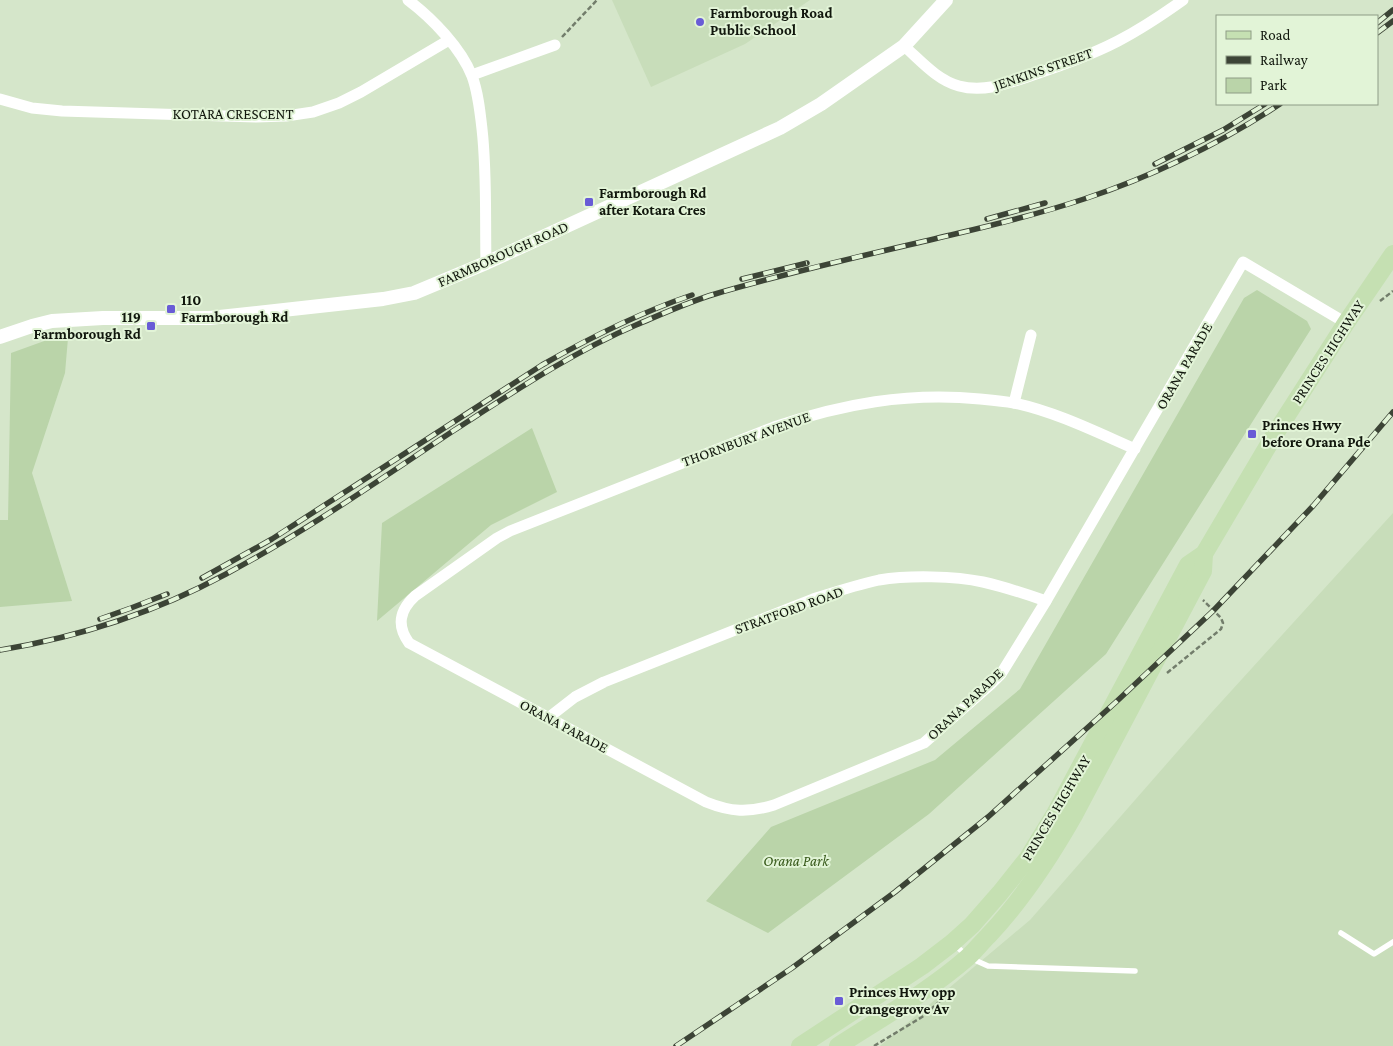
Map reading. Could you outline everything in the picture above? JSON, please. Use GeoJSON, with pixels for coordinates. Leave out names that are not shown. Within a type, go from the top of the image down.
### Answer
{"type":"FeatureCollection","features":[{"type":"Feature","properties":{"kind":"main road","name":"PRINCES HIGHWAY"},"geometry":{"type":"LineString","coordinates":[[800,1046],[922,966],[952,943],[972,925],[1028,858],[1068,790],[1188,565],[1204,554],[1275,434],[1393,254]]}},
{"type":"Feature","properties":{"kind":"main road","name":"PRINCES HIGHWAY"},"geometry":{"type":"LineString","coordinates":[[838,1046],[933,985],[968,958],[1027,890],[1074,816],[1203,571],[1204,554]]}},
{"type":"Feature","properties":{"kind":"street"},"geometry":{"type":"LineString","coordinates":[[408,0],[435,23],[462,58],[472,75],[484,144],[486,263]]}},
{"type":"Feature","properties":{"kind":"street","name":"FARMBOROUGH ROAD"},"geometry":{"type":"LineString","coordinates":[[0,338],[52,321],[104,318],[210,318],[383,299],[414,293],[486,263],[780,128],[821,104],[904,46],[946,0]]}},
{"type":"Feature","properties":{"kind":"street","name":"JENKINS STREET"},"geometry":{"type":"LineString","coordinates":[[904,46],[943,80],[973,90],[990,88],[1070,62],[1118,41],[1159,17],[1183,0]]}},
{"type":"Feature","properties":{"kind":"street","name":"KOTARA CRESCENT"},"geometry":{"type":"LineString","coordinates":[[0,100],[32,108],[62,111],[256,117],[286,116],[313,112],[339,103],[449,40]]}},
{"type":"Feature","properties":{"kind":"street"},"geometry":{"type":"LineString","coordinates":[[472,75],[554,45]]}},
{"type":"Feature","properties":{"kind":"street","name":"ORANA PARADE"},"geometry":{"type":"LineString","coordinates":[[401,628],[403,635],[409,643],[706,802],[730,810],[745,812],[774,805],[924,743],[1001,674],[1046,601],[1244,262],[1346,323]]}},
{"type":"Feature","properties":{"kind":"street"},"geometry":{"type":"LineString","coordinates":[[1014,403],[1031,335]]}},
{"type":"Feature","properties":{"kind":"street","name":"THORNBURY AVENUE"},"geometry":{"type":"LineString","coordinates":[[401,628],[403,610],[415,596],[510,531],[774,427],[836,408],[899,398],[931,397],[964,397],[1014,403],[1062,418],[1135,449]]}},
{"type":"Feature","properties":{"kind":"street","name":"STRATFORD ROAD"},"geometry":{"type":"LineString","coordinates":[[548,718],[575,697],[604,682],[845,588],[881,580],[948,578],[982,582],[1046,601]]}},
{"type":"Feature","properties":{"kind":"lane"},"geometry":{"type":"LineString","coordinates":[[1341,933],[1374,954],[1393,942]]}},
{"type":"Feature","properties":{"kind":"lane"},"geometry":{"type":"LineString","coordinates":[[952,943],[968,958],[988,966],[1134,970]]}},
{"type":"Feature","properties":{"kind":"path"},"geometry":{"type":"LineString","coordinates":[[554,45],[597,0]]}},
{"type":"Feature","properties":{"kind":"path"},"geometry":{"type":"LineString","coordinates":[[1378,303],[1393,291]]}},
{"type":"Feature","properties":{"kind":"path"},"geometry":{"type":"LineString","coordinates":[[1202,598],[1221,618]]}},
{"type":"Feature","properties":{"kind":"shaded area","name":"Farmborough Road Public School"},"geometry":{"type":"Polygon","coordinates":[[[612,0],[810,0],[745,44],[651,87],[612,0]]]}},
{"type":"Feature","properties":{"kind":"shaded area"},"geometry":{"type":"Polygon","coordinates":[[[1393,513],[1393,1046],[880,1046],[1030,920],[1212,712],[1393,513]]]}},
{"type":"Feature","properties":{"kind":"green space","name":"Orana Park"},"geometry":{"type":"Polygon","coordinates":[[[1257,290],[1307,321],[1311,329],[1106,654],[929,814],[768,933],[706,901],[771,827],[935,760],[1020,689],[1244,298],[1257,290]]]}},
{"type":"Feature","properties":{"kind":"green space"},"geometry":{"type":"Polygon","coordinates":[[[68,338],[65,373],[32,473],[72,601],[0,607],[0,520],[8,520],[11,353],[47,340],[68,338]]]}},
{"type":"Feature","properties":{"kind":"green space"},"geometry":{"type":"Polygon","coordinates":[[[532,428],[557,492],[491,525],[377,621],[382,523],[532,428]]]}},
{"type":"Feature","properties":{"kind":"railway"},"geometry":{"type":"LineString","coordinates":[[1378,22],[1393,10]]}},
{"type":"Feature","properties":{"kind":"railway"},"geometry":{"type":"LineString","coordinates":[[1378,32],[1393,21]]}},
{"type":"Feature","properties":{"kind":"railway"},"geometry":{"type":"LineString","coordinates":[[1155,164],[1223,130],[1263,105]]}},
{"type":"Feature","properties":{"kind":"railway"},"geometry":{"type":"LineString","coordinates":[[0,650],[30,645],[88,630],[145,611],[199,588],[255,558],[313,523],[542,374],[612,336],[685,304],[744,286],[1004,222],[1084,199],[1135,180],[1185,158],[1257,119],[1278,105]]}},
{"type":"Feature","properties":{"kind":"railway"},"geometry":{"type":"LineString","coordinates":[[987,219],[1045,203]]}},
{"type":"Feature","properties":{"kind":"railway"},"geometry":{"type":"LineString","coordinates":[[742,279],[807,263]]}},
{"type":"Feature","properties":{"kind":"railway"},"geometry":{"type":"LineString","coordinates":[[202,578],[272,539],[542,365],[616,326],[692,295]]}},
{"type":"Feature","properties":{"kind":"railway"},"geometry":{"type":"LineString","coordinates":[[676,1046],[792,968],[895,892],[988,817],[1116,702],[1213,611],[1313,506],[1393,412]]}},
{"type":"Feature","properties":{"kind":"railway"},"geometry":{"type":"LineString","coordinates":[[100,619],[167,594]]}},
{"type":"Feature","properties":{"kind":"place","name":"Farmborough Road Public School"},"geometry":{"type":"Point","coordinates":[700,22]}},
{"type":"Feature","properties":{"kind":"place","name":"Farmborough Rd after Kotara Cres"},"geometry":{"type":"Point","coordinates":[589,202]}},
{"type":"Feature","properties":{"kind":"place","name":"110 Farmborough Rd"},"geometry":{"type":"Point","coordinates":[171,309]}},
{"type":"Feature","properties":{"kind":"place","name":"119 Farmborough Rd"},"geometry":{"type":"Point","coordinates":[151,326]}},
{"type":"Feature","properties":{"kind":"place","name":"Princes Hwy before Orana Pde"},"geometry":{"type":"Point","coordinates":[1252,434]}},
{"type":"Feature","properties":{"kind":"place","name":"Princes Hwy opp Orangegrove Av"},"geometry":{"type":"Point","coordinates":[839,1001]}}]}
